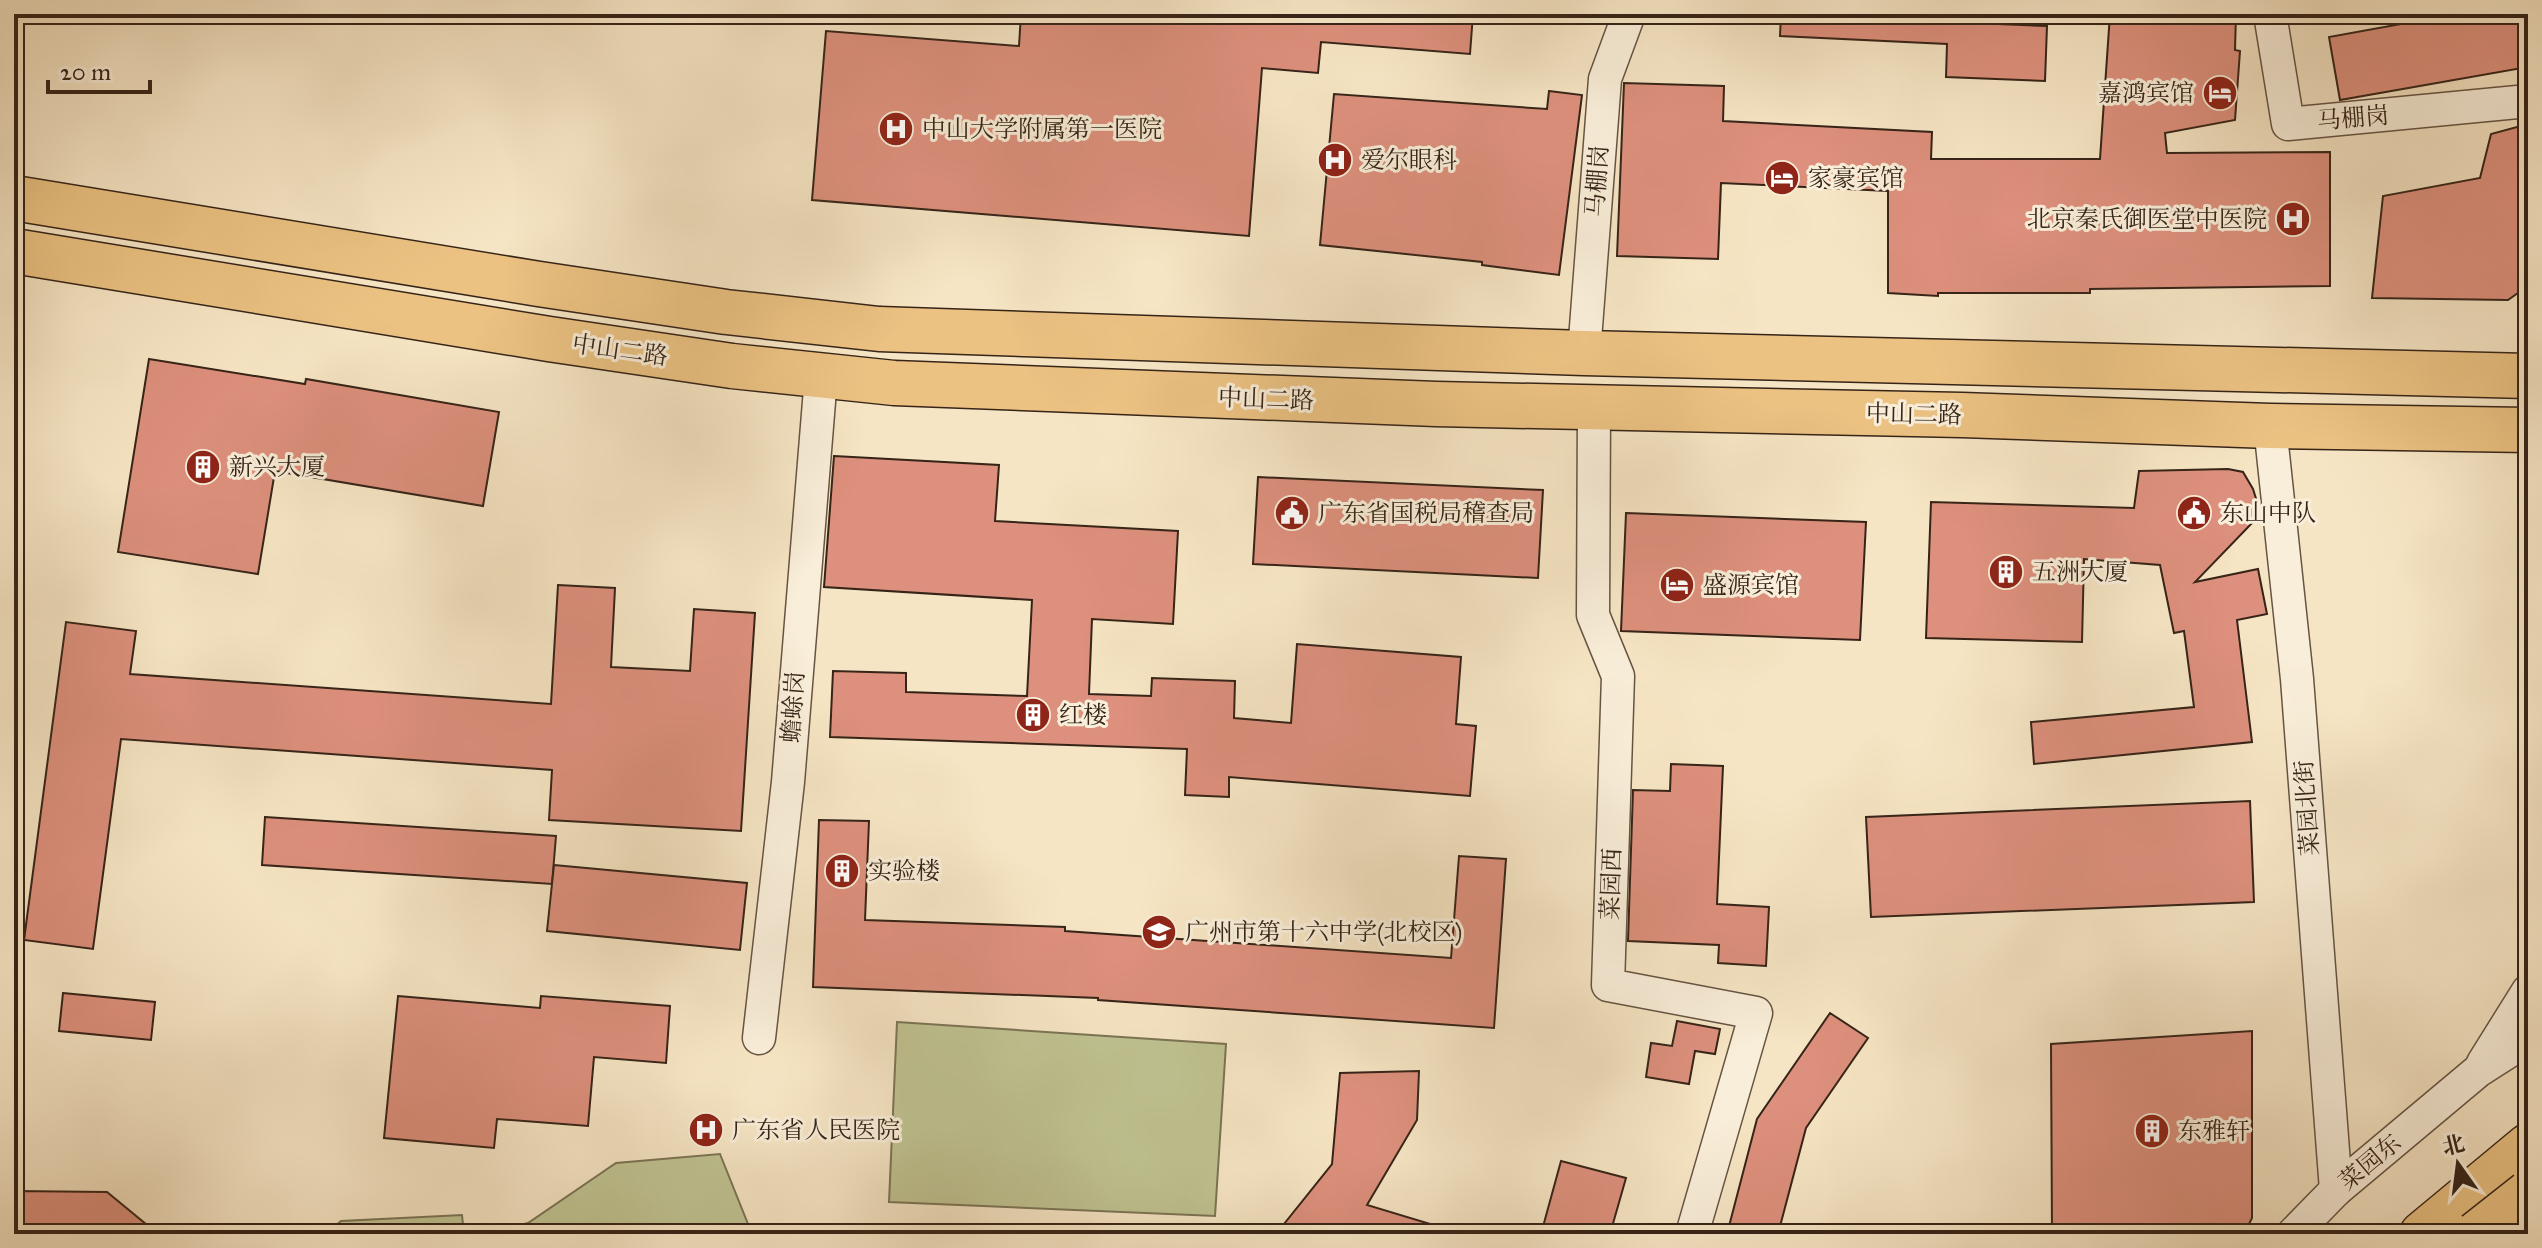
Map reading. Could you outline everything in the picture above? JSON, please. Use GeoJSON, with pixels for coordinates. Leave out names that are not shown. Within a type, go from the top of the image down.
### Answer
{"type":"FeatureCollection","features":[{"type":"Feature","properties":{"kind":"main road"},"geometry":{"type":"LineString","coordinates":[[14,198],[539,284],[809,323],[998,335],[2528,376]]}},
{"type":"Feature","properties":{"kind":"main road","name":"中山二路"},"geometry":{"type":"LineString","coordinates":[[14,251],[549,339],[821,377],[953,387],[2270,426],[2528,430]]}},
{"type":"Feature","properties":{"kind":"main road"},"geometry":{"type":"LineString","coordinates":[[2422,1234],[2518,1169]]}},
{"type":"Feature","properties":{"kind":"main road"},"geometry":{"type":"LineString","coordinates":[[2479,1234],[2518,1169]]}},
{"type":"Feature","properties":{"kind":"main road"},"geometry":{"type":"LineString","coordinates":[[2515,1234],[2528,1214]]}},
{"type":"Feature","properties":{"kind":"street","name":"马棚岗"},"geometry":{"type":"LineString","coordinates":[[1584,353],[1605,79],[1629,14]]}},
{"type":"Feature","properties":{"kind":"street","name":"马棚岗"},"geometry":{"type":"LineString","coordinates":[[2270,14],[2288,124],[2528,101]]}},
{"type":"Feature","properties":{"kind":"street","name":"蟾蜍岗"},"geometry":{"type":"LineString","coordinates":[[759,1038],[788,782],[821,377]]}},
{"type":"Feature","properties":{"kind":"street","name":"菜园西"},"geometry":{"type":"LineString","coordinates":[[1594,407],[1593,615],[1618,676],[1608,985],[1756,1013],[1692,1234]]}},
{"type":"Feature","properties":{"kind":"street","name":"菜园北街"},"geometry":{"type":"LineString","coordinates":[[2270,426],[2297,679],[2336,1190]]}},
{"type":"Feature","properties":{"kind":"street"},"geometry":{"type":"LineString","coordinates":[[2478,1071],[2528,991]]}},
{"type":"Feature","properties":{"kind":"street","name":"菜园东"},"geometry":{"type":"LineString","coordinates":[[2293,1234],[2336,1190],[2478,1071],[2528,1039]]}},
{"type":"Feature","properties":{"kind":"green space"},"geometry":{"type":"Polygon","coordinates":[[[897,1022],[1226,1044],[1215,1216],[889,1202],[897,1022]]]}},
{"type":"Feature","properties":{"kind":"green space"},"geometry":{"type":"Polygon","coordinates":[[[720,1154],[752,1234],[481,1234],[528,1223],[616,1163],[720,1154]]]}},
{"type":"Feature","properties":{"kind":"green space"},"geometry":{"type":"Polygon","coordinates":[[[462,1215],[464,1234],[326,1234],[341,1221],[462,1215]]]}},
{"type":"Feature","properties":{"kind":"building"},"geometry":{"type":"Polygon","coordinates":[[[1021,14],[1473,14],[1470,54],[1321,42],[1318,73],[1262,68],[1249,236],[812,200],[826,31],[1019,46],[1021,14]]]}},
{"type":"Feature","properties":{"kind":"building"},"geometry":{"type":"Polygon","coordinates":[[[1781,14],[1949,14],[1949,22],[2047,26],[2045,81],[1946,77],[1947,44],[1780,36],[1781,14]]]}},
{"type":"Feature","properties":{"kind":"building"},"geometry":{"type":"Polygon","coordinates":[[[2110,14],[2236,14],[2235,50],[2240,51],[2235,120],[2165,133],[2167,153],[2330,152],[2330,286],[2090,289],[2090,293],[1938,293],[1938,296],[1888,293],[1888,191],[1721,183],[1718,259],[1617,256],[1624,83],[1724,86],[1723,121],[1932,132],[1931,159],[2100,159],[2110,14]]]}},
{"type":"Feature","properties":{"kind":"building"},"geometry":{"type":"Polygon","coordinates":[[[2456,14],[2528,14],[2528,67],[2340,100],[2329,37],[2456,14]]]}},
{"type":"Feature","properties":{"kind":"building"},"geometry":{"type":"Polygon","coordinates":[[[1549,91],[1582,95],[1559,275],[1482,265],[1482,262],[1320,245],[1334,94],[1547,109],[1549,91]]]}},
{"type":"Feature","properties":{"kind":"building"},"geometry":{"type":"Polygon","coordinates":[[[2528,124],[2528,278],[2525,288],[2508,300],[2372,298],[2383,196],[2480,178],[2491,134],[2528,124]]]}},
{"type":"Feature","properties":{"kind":"building"},"geometry":{"type":"Polygon","coordinates":[[[149,359],[305,384],[306,379],[499,412],[483,506],[275,471],[258,574],[118,552],[149,359]]]}},
{"type":"Feature","properties":{"kind":"building"},"geometry":{"type":"Polygon","coordinates":[[[834,456],[999,465],[995,521],[1178,531],[1173,624],[1092,619],[1089,694],[1151,696],[1152,678],[1235,681],[1234,718],[1291,723],[1297,644],[1461,657],[1456,724],[1476,726],[1470,796],[1229,777],[1229,797],[1185,795],[1187,749],[830,737],[833,671],[906,673],[906,692],[1027,696],[1032,600],[824,587],[834,456]]]}},
{"type":"Feature","properties":{"kind":"building"},"geometry":{"type":"Polygon","coordinates":[[[2228,469],[2243,472],[2253,489],[2258,505],[2254,521],[2195,582],[2258,569],[2267,614],[2237,620],[2252,742],[2034,764],[2031,722],[2194,707],[2184,631],[2174,633],[2160,565],[2084,559],[2082,642],[1926,638],[1931,502],[2134,508],[2139,471],[2228,469]]]}},
{"type":"Feature","properties":{"kind":"building"},"geometry":{"type":"Polygon","coordinates":[[[1258,477],[1543,490],[1538,578],[1253,564],[1258,477]]]}},
{"type":"Feature","properties":{"kind":"building"},"geometry":{"type":"Polygon","coordinates":[[[1626,513],[1866,522],[1860,640],[1621,631],[1626,513]]]}},
{"type":"Feature","properties":{"kind":"building"},"geometry":{"type":"Polygon","coordinates":[[[558,585],[615,588],[611,667],[690,671],[694,609],[755,613],[741,831],[549,820],[552,770],[121,739],[93,949],[24,940],[66,622],[136,631],[130,674],[551,704],[558,585]]]}},
{"type":"Feature","properties":{"kind":"building"},"geometry":{"type":"Polygon","coordinates":[[[1671,764],[1723,766],[1717,904],[1769,907],[1766,966],[1718,963],[1719,945],[1628,941],[1633,790],[1670,791],[1671,764]]]}},
{"type":"Feature","properties":{"kind":"building"},"geometry":{"type":"Polygon","coordinates":[[[2250,801],[2254,902],[1871,917],[1866,817],[2250,801]]]}},
{"type":"Feature","properties":{"kind":"building"},"geometry":{"type":"Polygon","coordinates":[[[265,817],[556,836],[552,884],[262,865],[265,817]]]}},
{"type":"Feature","properties":{"kind":"building"},"geometry":{"type":"Polygon","coordinates":[[[819,820],[869,821],[865,920],[1065,927],[1065,931],[1451,958],[1459,856],[1506,859],[1494,1028],[1098,998],[813,987],[819,820]]]}},
{"type":"Feature","properties":{"kind":"building"},"geometry":{"type":"Polygon","coordinates":[[[554,865],[747,883],[740,950],[547,931],[554,865]]]}},
{"type":"Feature","properties":{"kind":"building"},"geometry":{"type":"Polygon","coordinates":[[[63,993],[155,1002],[151,1040],[59,1031],[63,993]]]}},
{"type":"Feature","properties":{"kind":"building"},"geometry":{"type":"Polygon","coordinates":[[[398,996],[540,1008],[541,996],[670,1006],[666,1063],[594,1057],[588,1126],[497,1119],[494,1148],[384,1138],[398,996]]]}},
{"type":"Feature","properties":{"kind":"building"},"geometry":{"type":"Polygon","coordinates":[[[1830,1013],[1868,1038],[1806,1128],[1778,1234],[1727,1234],[1757,1119],[1830,1013]]]}},
{"type":"Feature","properties":{"kind":"building"},"geometry":{"type":"Polygon","coordinates":[[[1677,1021],[1720,1029],[1715,1054],[1695,1051],[1689,1084],[1646,1077],[1651,1043],[1672,1046],[1677,1021]]]}},
{"type":"Feature","properties":{"kind":"building","name":"东雅轩"},"geometry":{"type":"Polygon","coordinates":[[[2252,1031],[2252,1218],[2244,1234],[2052,1234],[2051,1044],[2252,1031]]]}},
{"type":"Feature","properties":{"kind":"building"},"geometry":{"type":"Polygon","coordinates":[[[1419,1071],[1417,1120],[1367,1205],[1440,1227],[1439,1234],[1276,1234],[1332,1164],[1340,1073],[1419,1071]]]}},
{"type":"Feature","properties":{"kind":"building"},"geometry":{"type":"Polygon","coordinates":[[[1561,1161],[1626,1178],[1610,1234],[1541,1234],[1561,1161]]]}},
{"type":"Feature","properties":{"kind":"building"},"geometry":{"type":"Polygon","coordinates":[[[14,1191],[107,1192],[158,1234],[14,1234],[14,1191]]]}},
{"type":"Feature","properties":{"kind":"place","name":"嘉鸿宾馆"},"geometry":{"type":"Point","coordinates":[2220,93]}},
{"type":"Feature","properties":{"kind":"place","name":"中山大学附属第一医院"},"geometry":{"type":"Point","coordinates":[896,129]}},
{"type":"Feature","properties":{"kind":"place","name":"爱尔眼科"},"geometry":{"type":"Point","coordinates":[1335,160]}},
{"type":"Feature","properties":{"kind":"place","name":"家豪宾馆"},"geometry":{"type":"Point","coordinates":[1782,178]}},
{"type":"Feature","properties":{"kind":"place","name":"北京秦氏御医堂中医院"},"geometry":{"type":"Point","coordinates":[2293,219]}},
{"type":"Feature","properties":{"kind":"place","name":"新兴大厦"},"geometry":{"type":"Point","coordinates":[203,467]}},
{"type":"Feature","properties":{"kind":"place","name":"广东省国税局稽查局"},"geometry":{"type":"Point","coordinates":[1292,513]}},
{"type":"Feature","properties":{"kind":"place","name":"东山中队"},"geometry":{"type":"Point","coordinates":[2194,513]}},
{"type":"Feature","properties":{"kind":"place","name":"五洲大厦"},"geometry":{"type":"Point","coordinates":[2006,572]}},
{"type":"Feature","properties":{"kind":"place","name":"盛源宾馆"},"geometry":{"type":"Point","coordinates":[1677,585]}},
{"type":"Feature","properties":{"kind":"place","name":"红楼"},"geometry":{"type":"Point","coordinates":[1033,715]}},
{"type":"Feature","properties":{"kind":"place","name":"实验楼"},"geometry":{"type":"Point","coordinates":[842,871]}},
{"type":"Feature","properties":{"kind":"place","name":"广州市第十六中学(北校区)"},"geometry":{"type":"Point","coordinates":[1159,932]}},
{"type":"Feature","properties":{"kind":"place","name":"广东省人民医院"},"geometry":{"type":"Point","coordinates":[706,1130]}},
{"type":"Feature","properties":{"kind":"place","name":"东雅轩"},"geometry":{"type":"Point","coordinates":[2152,1131]}}]}
